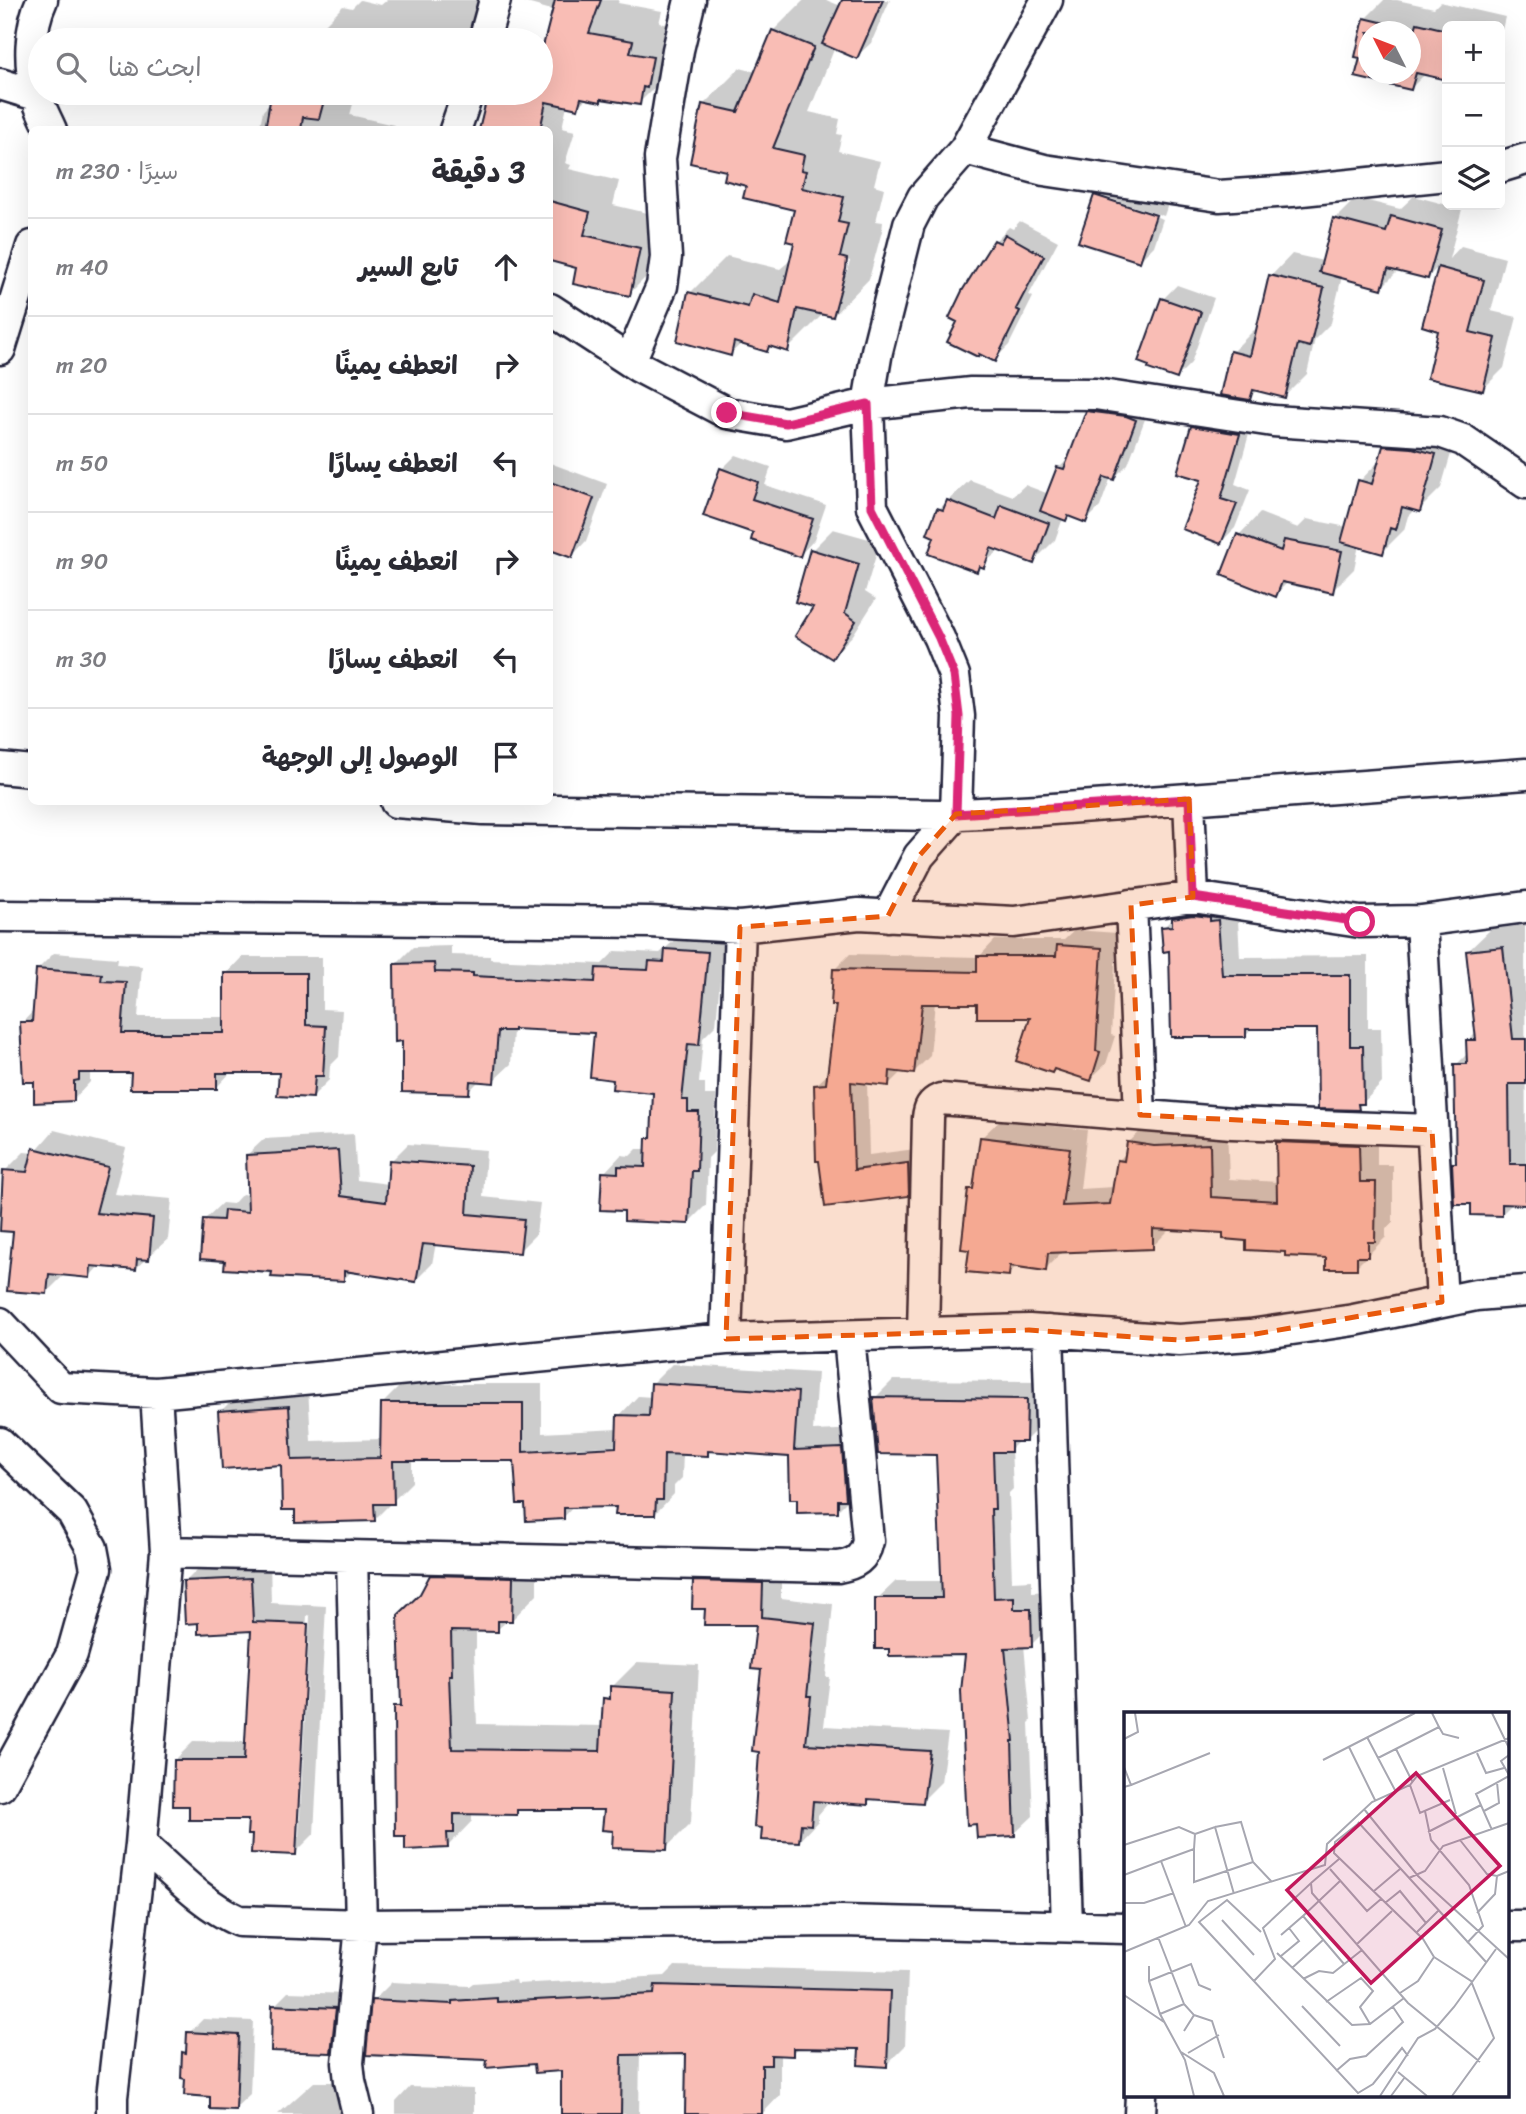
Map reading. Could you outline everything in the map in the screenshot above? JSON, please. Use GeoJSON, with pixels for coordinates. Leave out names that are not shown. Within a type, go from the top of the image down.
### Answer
{"type":"FeatureCollection","features":[{"type":"Feature","properties":{"kind":"street"},"geometry":{"type":"LineString","coordinates":[[33,28],[34,16],[42,0]]}},
{"type":"Feature","properties":{"kind":"street"},"geometry":{"type":"LineString","coordinates":[[487,28],[495,0]]}},
{"type":"Feature","properties":{"kind":"street"},"geometry":{"type":"LineString","coordinates":[[630,361],[662,286],[666,257],[660,158],[678,50],[690,0]]}},
{"type":"Feature","properties":{"kind":"street"},"geometry":{"type":"LineString","coordinates":[[888,916],[919,856],[956,814],[959,716],[954,675],[939,638],[872,507],[868,404],[877,351],[909,224],[923,197],[965,149],[1047,0]]}},
{"type":"Feature","properties":{"kind":"street"},"geometry":{"type":"LineString","coordinates":[[0,84],[28,93]]}},
{"type":"Feature","properties":{"kind":"street"},"geometry":{"type":"LineString","coordinates":[[40,105],[49,126]]}},
{"type":"Feature","properties":{"kind":"street"},"geometry":{"type":"LineString","coordinates":[[456,126],[464,105]]}},
{"type":"Feature","properties":{"kind":"street"},"geometry":{"type":"LineString","coordinates":[[965,149],[1044,170],[1219,196],[1442,176]]}},
{"type":"Feature","properties":{"kind":"street"},"geometry":{"type":"LineString","coordinates":[[1505,165],[1526,159]]}},
{"type":"Feature","properties":{"kind":"street"},"geometry":{"type":"LineString","coordinates":[[2,338],[28,258]]}},
{"type":"Feature","properties":{"kind":"street"},"geometry":{"type":"LineString","coordinates":[[553,311],[630,361],[727,413],[786,423],[868,404],[971,393],[1095,394],[1260,420],[1440,432],[1463,440],[1526,482]]}},
{"type":"Feature","properties":{"kind":"street"},"geometry":{"type":"LineString","coordinates":[[0,768],[28,771]]}},
{"type":"Feature","properties":{"kind":"street"},"geometry":{"type":"LineString","coordinates":[[433,805],[483,809],[956,814],[1526,774]]}},
{"type":"Feature","properties":{"kind":"street"},"geometry":{"type":"LineString","coordinates":[[1189,799],[1193,897]]}},
{"type":"Feature","properties":{"kind":"street"},"geometry":{"type":"LineString","coordinates":[[0,916],[650,922],[740,927],[859,914],[1014,922],[1193,897],[1360,922],[1421,921],[1526,908]]}},
{"type":"Feature","properties":{"kind":"street"},"geometry":{"type":"LineString","coordinates":[[1131,905],[1140,1115]]}},
{"type":"Feature","properties":{"kind":"street"},"geometry":{"type":"LineString","coordinates":[[1421,921],[1442,1302]]}},
{"type":"Feature","properties":{"kind":"street"},"geometry":{"type":"LineString","coordinates":[[726,1339],[740,927]]}},
{"type":"Feature","properties":{"kind":"street"},"geometry":{"type":"LineString","coordinates":[[923,1333],[928,1118],[929,1109],[934,1102],[942,1099],[1232,1123],[1432,1130]]}},
{"type":"Feature","properties":{"kind":"street"},"geometry":{"type":"LineString","coordinates":[[0,1323],[61,1388],[156,1393],[726,1339],[1029,1330],[1179,1340],[1250,1335],[1354,1320],[1476,1295],[1526,1291]]}},
{"type":"Feature","properties":{"kind":"street"},"geometry":{"type":"LineString","coordinates":[[1048,1331],[1067,1926]]}},
{"type":"Feature","properties":{"kind":"street"},"geometry":{"type":"LineString","coordinates":[[166,1552],[824,1567],[854,1564],[865,1552],[868,1541],[849,1336]]}},
{"type":"Feature","properties":{"kind":"street"},"geometry":{"type":"LineString","coordinates":[[113,2114],[112,2097],[141,1844],[166,1552],[156,1393]]}},
{"type":"Feature","properties":{"kind":"street"},"geometry":{"type":"LineString","coordinates":[[0,1443],[72,1512],[92,1548],[96,1569],[72,1654],[0,1786]]}},
{"type":"Feature","properties":{"kind":"street"},"geometry":{"type":"LineString","coordinates":[[352,1556],[360,1925],[348,2063],[358,2114]]}},
{"type":"Feature","properties":{"kind":"street"},"geometry":{"type":"LineString","coordinates":[[141,1844],[201,1899],[239,1921],[360,1925],[842,1921],[1124,1928]]}},
{"type":"Feature","properties":{"kind":"street"},"geometry":{"type":"LineString","coordinates":[[1508,1926],[1526,1926]]}},
{"type":"Feature","properties":{"kind":"street"},"geometry":{"type":"LineString","coordinates":[[1140,2114],[1141,2096]]}},
{"type":"Feature","properties":{"kind":"highlighted area"},"geometry":{"type":"Polygon","coordinates":[[[1189,799],[1193,897],[1131,905],[1140,1115],[1432,1130],[1442,1302],[1250,1335],[1179,1340],[1029,1330],[726,1339],[740,927],[888,916],[919,856],[956,814],[1189,799]]]}},
{"type":"Feature","properties":{"kind":"building"},"geometry":{"type":"Polygon","coordinates":[[[555,0],[601,0],[589,33],[633,41],[630,53],[653,57],[647,88],[643,87],[640,105],[581,98],[578,109],[553,104],[553,28],[548,28],[555,0]]]}},
{"type":"Feature","properties":{"kind":"building"},"geometry":{"type":"Polygon","coordinates":[[[842,0],[883,0],[857,59],[822,44],[842,0]]]}},
{"type":"Feature","properties":{"kind":"building"},"geometry":{"type":"Polygon","coordinates":[[[1421,24],[1442,29],[1442,79],[1421,74],[1421,24]]]}},
{"type":"Feature","properties":{"kind":"building"},"geometry":{"type":"Polygon","coordinates":[[[772,30],[814,47],[773,148],[804,155],[801,170],[806,171],[802,188],[844,197],[838,222],[848,224],[840,257],[847,259],[846,269],[833,317],[797,309],[788,352],[769,346],[767,352],[734,342],[731,356],[677,341],[688,292],[748,307],[752,294],[780,303],[794,243],[786,241],[794,210],[743,198],[746,186],[724,180],[726,171],[690,163],[702,104],[738,112],[772,30]]]}},
{"type":"Feature","properties":{"kind":"building"},"geometry":{"type":"Polygon","coordinates":[[[1385,84],[1413,84],[1411,90],[1385,84]]]}},
{"type":"Feature","properties":{"kind":"building"},"geometry":{"type":"Polygon","coordinates":[[[269,105],[323,105],[319,119],[303,117],[302,126],[266,126],[269,105]]]}},
{"type":"Feature","properties":{"kind":"building"},"geometry":{"type":"Polygon","coordinates":[[[485,105],[545,105],[541,126],[480,126],[485,105]]]}},
{"type":"Feature","properties":{"kind":"building"},"geometry":{"type":"Polygon","coordinates":[[[1094,195],[1156,215],[1140,262],[1078,242],[1094,195]]]}},
{"type":"Feature","properties":{"kind":"building"},"geometry":{"type":"Polygon","coordinates":[[[553,202],[590,212],[584,235],[640,248],[630,296],[573,284],[576,268],[553,262],[553,202]]]}},
{"type":"Feature","properties":{"kind":"building"},"geometry":{"type":"Polygon","coordinates":[[[1391,216],[1442,230],[1428,279],[1388,269],[1382,289],[1319,272],[1333,218],[1386,232],[1391,216]]]}},
{"type":"Feature","properties":{"kind":"building"},"geometry":{"type":"Polygon","coordinates":[[[1005,234],[1044,256],[1016,309],[1020,311],[995,362],[947,342],[957,322],[949,318],[962,291],[994,240],[1000,243],[1005,234]]]}},
{"type":"Feature","properties":{"kind":"building"},"geometry":{"type":"Polygon","coordinates":[[[1438,267],[1484,280],[1470,332],[1496,338],[1483,391],[1427,378],[1438,331],[1422,326],[1438,267]]]}},
{"type":"Feature","properties":{"kind":"building"},"geometry":{"type":"Polygon","coordinates":[[[1269,275],[1324,288],[1310,347],[1298,344],[1285,398],[1253,390],[1250,400],[1220,395],[1230,351],[1250,356],[1269,275]]]}},
{"type":"Feature","properties":{"kind":"building"},"geometry":{"type":"Polygon","coordinates":[[[1161,298],[1201,312],[1177,379],[1148,369],[1149,366],[1138,362],[1161,298]]]}},
{"type":"Feature","properties":{"kind":"building"},"geometry":{"type":"Polygon","coordinates":[[[1086,411],[1126,416],[1136,420],[1114,480],[1104,477],[1086,523],[1068,516],[1066,521],[1040,511],[1057,467],[1064,469],[1086,411]]]}},
{"type":"Feature","properties":{"kind":"building"},"geometry":{"type":"Polygon","coordinates":[[[1191,426],[1240,434],[1221,499],[1237,504],[1221,544],[1182,529],[1201,480],[1177,473],[1191,426]]]}},
{"type":"Feature","properties":{"kind":"building"},"geometry":{"type":"Polygon","coordinates":[[[1383,446],[1412,448],[1436,454],[1420,512],[1402,507],[1396,530],[1390,528],[1383,554],[1341,542],[1358,480],[1372,484],[1383,446]]]}},
{"type":"Feature","properties":{"kind":"building"},"geometry":{"type":"Polygon","coordinates":[[[720,468],[758,482],[752,499],[813,519],[800,557],[751,540],[753,533],[703,516],[720,468]]]}},
{"type":"Feature","properties":{"kind":"building"},"geometry":{"type":"Polygon","coordinates":[[[553,483],[594,498],[572,558],[553,551],[553,483]]]}},
{"type":"Feature","properties":{"kind":"building"},"geometry":{"type":"Polygon","coordinates":[[[947,500],[996,519],[1001,505],[1049,523],[1034,564],[991,548],[984,568],[979,566],[977,572],[928,554],[934,537],[927,534],[937,508],[943,510],[947,500]]]}},
{"type":"Feature","properties":{"kind":"building"},"geometry":{"type":"Polygon","coordinates":[[[1237,534],[1281,551],[1284,540],[1342,551],[1333,593],[1282,582],[1276,597],[1221,575],[1237,534]]]}},
{"type":"Feature","properties":{"kind":"building"},"geometry":{"type":"Polygon","coordinates":[[[810,549],[859,564],[845,613],[856,621],[832,659],[795,636],[813,607],[795,602],[810,549]]]}},
{"type":"Feature","properties":{"kind":"building"},"geometry":{"type":"Polygon","coordinates":[[[1193,915],[1210,917],[1210,921],[1218,920],[1222,975],[1350,975],[1350,1046],[1363,1046],[1364,1104],[1358,1104],[1359,1110],[1318,1109],[1317,1029],[1246,1029],[1246,1037],[1171,1037],[1169,951],[1163,952],[1161,927],[1172,926],[1172,918],[1193,915]]]}},
{"type":"Feature","properties":{"kind":"building"},"geometry":{"type":"Polygon","coordinates":[[[1057,945],[1102,948],[1096,1051],[1100,1052],[1091,1081],[1054,1069],[1052,1073],[1016,1061],[1030,1018],[977,1018],[977,1004],[922,1004],[914,1074],[890,1071],[889,1086],[851,1082],[854,1170],[908,1163],[909,1196],[825,1207],[819,1161],[816,1161],[814,1085],[826,1084],[836,1005],[831,1005],[833,969],[977,972],[977,956],[1056,956],[1057,945]]]}},
{"type":"Feature","properties":{"kind":"building"},"geometry":{"type":"Polygon","coordinates":[[[1503,947],[1513,1039],[1526,1039],[1526,1084],[1509,1084],[1510,1164],[1526,1164],[1526,1205],[1502,1204],[1502,1216],[1471,1215],[1471,1204],[1454,1204],[1452,1163],[1456,1163],[1454,1064],[1467,1064],[1466,1040],[1476,1040],[1466,951],[1503,947]]]}},
{"type":"Feature","properties":{"kind":"building"},"geometry":{"type":"Polygon","coordinates":[[[665,949],[708,952],[699,1045],[688,1044],[682,1100],[688,1100],[688,1112],[699,1112],[697,1171],[692,1171],[689,1224],[624,1221],[624,1211],[600,1210],[602,1172],[618,1173],[618,1166],[645,1167],[646,1138],[651,1138],[653,1093],[612,1089],[613,1080],[590,1077],[594,1033],[514,1029],[498,1031],[494,1083],[470,1081],[469,1094],[402,1092],[402,1041],[395,1042],[394,964],[434,963],[435,972],[473,973],[473,976],[595,982],[596,968],[648,970],[649,961],[664,962],[665,949]]]}},
{"type":"Feature","properties":{"kind":"building"},"geometry":{"type":"Polygon","coordinates":[[[36,969],[102,974],[101,981],[126,982],[122,1033],[224,1033],[224,973],[306,973],[306,1025],[326,1026],[323,1076],[315,1076],[313,1098],[277,1096],[279,1073],[217,1073],[217,1089],[130,1089],[131,1073],[79,1073],[79,1080],[74,1081],[74,1101],[34,1103],[34,1082],[23,1082],[20,1022],[32,1022],[36,969]]]}},
{"type":"Feature","properties":{"kind":"building"},"geometry":{"type":"Polygon","coordinates":[[[980,1137],[1070,1148],[1062,1206],[1110,1204],[1117,1160],[1124,1161],[1127,1142],[1154,1146],[1210,1144],[1211,1197],[1277,1201],[1276,1142],[1359,1145],[1360,1182],[1376,1182],[1375,1242],[1368,1242],[1368,1257],[1357,1257],[1357,1269],[1326,1269],[1326,1258],[1246,1250],[1246,1241],[1223,1239],[1223,1233],[1153,1229],[1153,1249],[1048,1253],[1046,1271],[1010,1266],[1009,1276],[966,1272],[969,1250],[961,1249],[968,1189],[973,1189],[980,1137]]]}},
{"type":"Feature","properties":{"kind":"building"},"geometry":{"type":"Polygon","coordinates":[[[33,1148],[108,1167],[96,1213],[153,1218],[149,1260],[137,1259],[136,1270],[91,1266],[90,1278],[49,1274],[47,1294],[7,1291],[13,1232],[0,1231],[3,1170],[27,1172],[33,1148]]]}},
{"type":"Feature","properties":{"kind":"building"},"geometry":{"type":"Polygon","coordinates":[[[338,1150],[341,1196],[386,1202],[389,1160],[470,1166],[467,1214],[524,1219],[520,1253],[423,1244],[416,1282],[344,1271],[344,1281],[271,1277],[272,1272],[224,1269],[225,1261],[200,1259],[203,1219],[223,1220],[224,1210],[248,1212],[246,1155],[338,1150]]]}},
{"type":"Feature","properties":{"kind":"building"},"geometry":{"type":"Polygon","coordinates":[[[651,1383],[798,1392],[794,1450],[842,1448],[846,1500],[838,1500],[838,1512],[797,1513],[797,1499],[790,1499],[789,1457],[708,1451],[708,1456],[664,1454],[663,1500],[656,1500],[655,1515],[615,1515],[616,1507],[564,1508],[564,1519],[526,1521],[525,1504],[517,1504],[514,1461],[393,1461],[394,1504],[374,1504],[375,1521],[295,1523],[295,1510],[282,1510],[281,1465],[222,1469],[218,1411],[289,1406],[292,1460],[380,1458],[381,1403],[523,1403],[523,1452],[616,1447],[617,1415],[649,1416],[651,1383]]]}},
{"type":"Feature","properties":{"kind":"building"},"geometry":{"type":"Polygon","coordinates":[[[873,1397],[1027,1399],[1026,1442],[1011,1442],[1011,1452],[993,1452],[995,1509],[991,1509],[994,1598],[1014,1597],[1014,1609],[1031,1609],[1032,1647],[1005,1648],[1014,1741],[1015,1836],[977,1838],[976,1824],[967,1825],[961,1691],[965,1655],[889,1656],[889,1649],[875,1649],[875,1598],[942,1598],[936,1455],[878,1454],[873,1397]]]}},
{"type":"Feature","properties":{"kind":"building"},"geometry":{"type":"Polygon","coordinates":[[[430,1575],[513,1577],[512,1621],[498,1621],[498,1632],[451,1631],[452,1675],[449,1675],[452,1749],[600,1751],[603,1698],[610,1699],[610,1686],[675,1690],[667,1850],[612,1848],[613,1831],[602,1830],[604,1810],[517,1810],[517,1815],[454,1814],[454,1833],[447,1833],[448,1848],[405,1850],[405,1836],[395,1836],[394,1706],[401,1706],[398,1615],[420,1594],[430,1575]]]}},
{"type":"Feature","properties":{"kind":"building"},"geometry":{"type":"Polygon","coordinates":[[[251,1578],[253,1622],[308,1624],[296,1855],[251,1853],[252,1835],[247,1835],[248,1820],[189,1820],[189,1806],[173,1806],[174,1760],[244,1760],[251,1631],[198,1634],[198,1623],[185,1624],[183,1581],[251,1578]]]}},
{"type":"Feature","properties":{"kind":"building"},"geometry":{"type":"Polygon","coordinates":[[[693,1581],[763,1583],[762,1617],[815,1623],[807,1696],[811,1696],[806,1744],[930,1751],[923,1803],[868,1799],[868,1805],[813,1801],[811,1825],[801,1824],[799,1842],[761,1840],[762,1828],[754,1827],[759,1752],[752,1751],[761,1670],[751,1669],[756,1625],[704,1625],[705,1609],[692,1609],[693,1581]]]}},
{"type":"Feature","properties":{"kind":"building"},"geometry":{"type":"Polygon","coordinates":[[[655,1985],[890,1991],[887,2067],[858,2065],[859,2049],[793,2048],[793,2056],[771,2055],[771,2065],[762,2065],[762,2114],[685,2114],[686,2054],[622,2055],[621,2114],[561,2114],[561,2071],[535,2073],[534,2064],[486,2068],[487,2060],[366,2055],[371,2000],[452,2004],[452,2001],[497,1998],[497,2002],[654,1994],[655,1985]]]}},
{"type":"Feature","properties":{"kind":"building"},"geometry":{"type":"Polygon","coordinates":[[[272,2005],[336,2008],[331,2053],[271,2051],[272,2005]]]}},
{"type":"Feature","properties":{"kind":"building"},"geometry":{"type":"Polygon","coordinates":[[[187,2032],[239,2035],[236,2110],[210,2109],[210,2097],[184,2095],[185,2079],[181,2078],[182,2052],[186,2053],[187,2032]]]}},
{"type":"Feature","properties":{"kind":"route"},"geometry":{"type":"LineString","coordinates":[[727,413],[786,423],[868,404],[872,507],[939,638],[954,675],[959,716],[956,814],[1189,799],[1193,897],[1360,922]]}}]}
